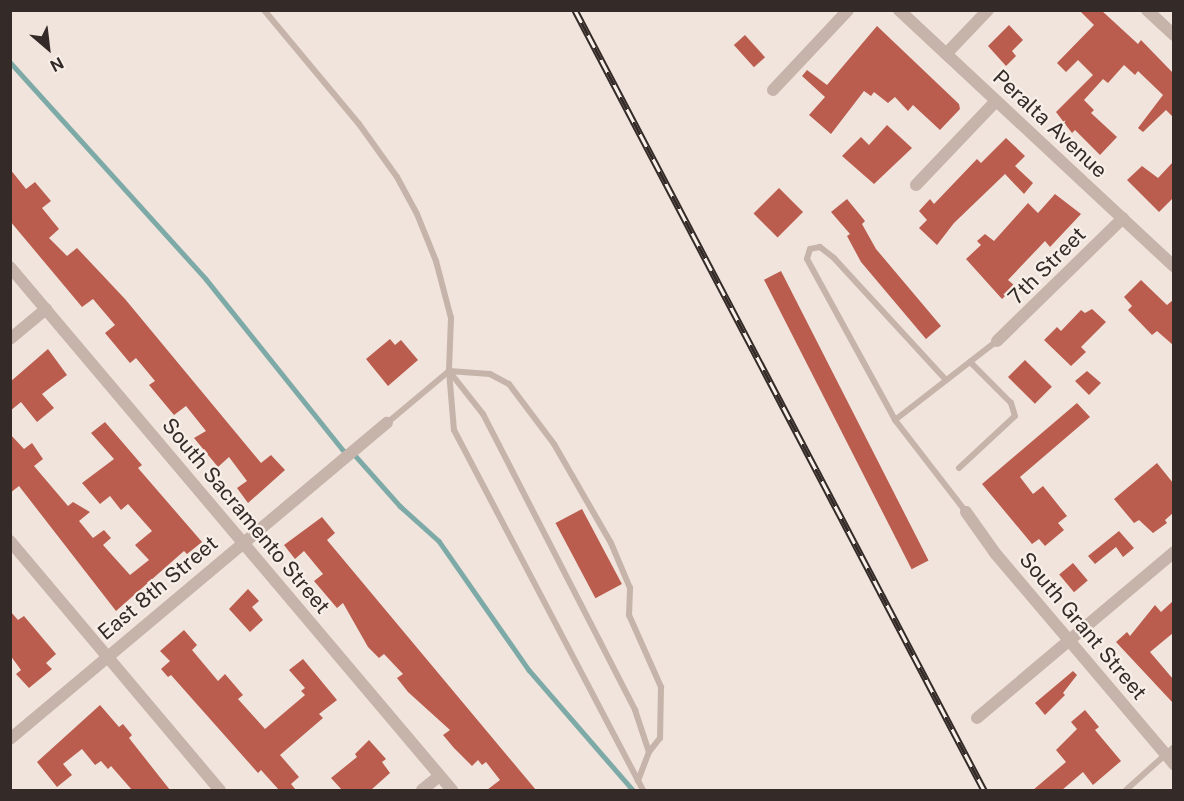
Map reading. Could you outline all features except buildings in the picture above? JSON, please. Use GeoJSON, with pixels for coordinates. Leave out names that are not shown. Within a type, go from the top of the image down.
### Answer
{"type":"FeatureCollection","features":[{"type":"Feature","properties":{"kind":"street"},"geometry":{"type":"LineString","coordinates":[[773,90],[848,10]]}},
{"type":"Feature","properties":{"kind":"street","name":"Peralta Avenue"},"geometry":{"type":"LineString","coordinates":[[899,10],[1123,218],[1170,257]]}},
{"type":"Feature","properties":{"kind":"street"},"geometry":{"type":"LineString","coordinates":[[946,54],[988,10]]}},
{"type":"Feature","properties":{"kind":"street"},"geometry":{"type":"LineString","coordinates":[[1147,10],[1173,35]]}},
{"type":"Feature","properties":{"kind":"street"},"geometry":{"type":"LineString","coordinates":[[916,185],[996,101]]}},
{"type":"Feature","properties":{"kind":"street","name":"7th Street"},"geometry":{"type":"LineString","coordinates":[[997,341],[1123,218]]}},
{"type":"Feature","properties":{"kind":"street","name":"South Sacramento Street"},"geometry":{"type":"LineString","coordinates":[[10,267],[452,790]]}},
{"type":"Feature","properties":{"kind":"street"},"geometry":{"type":"LineString","coordinates":[[10,339],[46,309]]}},
{"type":"Feature","properties":{"kind":"street","name":"East 8th Street"},"geometry":{"type":"LineString","coordinates":[[10,739],[387,423]]}},
{"type":"Feature","properties":{"kind":"street","name":"South Grant Street"},"geometry":{"type":"LineString","coordinates":[[966,512],[1069,640],[1171,755]]}},
{"type":"Feature","properties":{"kind":"street"},"geometry":{"type":"LineString","coordinates":[[10,541],[220,790]]}},
{"type":"Feature","properties":{"kind":"street"},"geometry":{"type":"LineString","coordinates":[[977,718],[1173,552]]}},
{"type":"Feature","properties":{"kind":"street"},"geometry":{"type":"LineString","coordinates":[[422,790],[439,776]]}},
{"type":"Feature","properties":{"kind":"lane"},"geometry":{"type":"LineString","coordinates":[[264,10],[359,124],[397,177],[417,214],[446,292],[452,330],[449,371],[454,430],[466,457],[643,790]]}},
{"type":"Feature","properties":{"kind":"lane"},"geometry":{"type":"LineString","coordinates":[[946,380],[834,258],[820,247],[810,249],[807,259],[895,420],[966,512]]}},
{"type":"Feature","properties":{"kind":"lane"},"geometry":{"type":"LineString","coordinates":[[895,420],[997,341]]}},
{"type":"Feature","properties":{"kind":"lane"},"geometry":{"type":"LineString","coordinates":[[959,468],[1015,416],[1011,403],[970,362]]}},
{"type":"Feature","properties":{"kind":"lane"},"geometry":{"type":"LineString","coordinates":[[449,371],[483,414],[635,710],[649,752]]}},
{"type":"Feature","properties":{"kind":"lane"},"geometry":{"type":"LineString","coordinates":[[387,423],[449,371],[490,374],[509,384],[554,444],[611,543],[630,588],[629,615],[661,687],[662,729],[649,752],[638,781]]}},
{"type":"Feature","properties":{"kind":"lane"},"geometry":{"type":"LineString","coordinates":[[1126,790],[1171,755]]}},
{"type":"Feature","properties":{"kind":"waterway"},"geometry":{"type":"LineString","coordinates":[[10,62],[206,279],[344,451],[353,453],[400,506],[439,541],[529,670],[633,790]]}},
{"type":"Feature","properties":{"kind":"railway"},"geometry":{"type":"LineString","coordinates":[[575,10],[984,790]]}}]}
